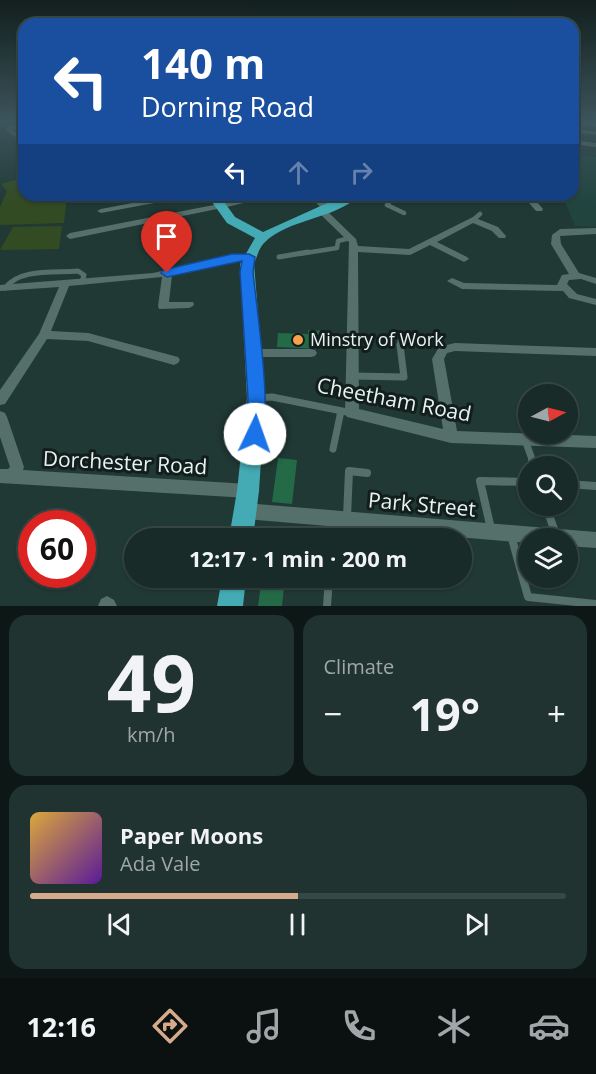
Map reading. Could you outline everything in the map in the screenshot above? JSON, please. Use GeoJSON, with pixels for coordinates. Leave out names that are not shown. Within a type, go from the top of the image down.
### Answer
{"type":"FeatureCollection","features":[{"type":"Feature","properties":{"kind":"main road"},"geometry":{"type":"LineString","coordinates":[[217,201],[231,220],[263,237]]}},
{"type":"Feature","properties":{"kind":"main road"},"geometry":{"type":"LineString","coordinates":[[242,528],[247,501],[256,398],[255,353],[246,272],[249,257],[263,237],[290,222],[325,210],[342,201]]}},
{"type":"Feature","properties":{"kind":"main road"},"geometry":{"type":"LineString","coordinates":[[231,220],[258,225],[290,222]]}},
{"type":"Feature","properties":{"kind":"main road"},"geometry":{"type":"LineString","coordinates":[[230,606],[233,588]]}},
{"type":"Feature","properties":{"kind":"street"},"geometry":{"type":"LineString","coordinates":[[101,211],[154,201]]}},
{"type":"Feature","properties":{"kind":"street"},"geometry":{"type":"LineString","coordinates":[[70,236],[212,201]]}},
{"type":"Feature","properties":{"kind":"street"},"geometry":{"type":"LineString","coordinates":[[318,201],[351,243],[352,376],[346,412]]}},
{"type":"Feature","properties":{"kind":"street"},"geometry":{"type":"LineString","coordinates":[[532,201],[539,209]]}},
{"type":"Feature","properties":{"kind":"street"},"geometry":{"type":"LineString","coordinates":[[351,243],[410,252],[476,217],[502,236]]}},
{"type":"Feature","properties":{"kind":"street"},"geometry":{"type":"LineString","coordinates":[[576,275],[555,239],[560,232],[596,231]]}},
{"type":"Feature","properties":{"kind":"street"},"geometry":{"type":"LineString","coordinates":[[430,242],[464,259]]}},
{"type":"Feature","properties":{"kind":"street"},"geometry":{"type":"LineString","coordinates":[[2,288],[167,273],[232,258],[249,257]]}},
{"type":"Feature","properties":{"kind":"street"},"geometry":{"type":"LineString","coordinates":[[167,273],[163,306],[189,304]]}},
{"type":"Feature","properties":{"kind":"street"},"geometry":{"type":"LineString","coordinates":[[563,288],[562,280],[576,275],[596,281]]}},
{"type":"Feature","properties":{"kind":"street"},"geometry":{"type":"LineString","coordinates":[[452,281],[462,286],[563,288],[579,299],[595,303]]}},
{"type":"Feature","properties":{"kind":"street"},"geometry":{"type":"LineString","coordinates":[[0,400],[44,335],[65,283]]}},
{"type":"Feature","properties":{"kind":"street"},"geometry":{"type":"LineString","coordinates":[[44,335],[88,337],[174,360]]}},
{"type":"Feature","properties":{"kind":"street"},"geometry":{"type":"LineString","coordinates":[[451,437],[438,359],[443,350],[455,347],[596,352]]}},
{"type":"Feature","properties":{"kind":"street"},"geometry":{"type":"LineString","coordinates":[[255,353],[311,353]]}},
{"type":"Feature","properties":{"kind":"street","name":"Cheetham Road"},"geometry":{"type":"LineString","coordinates":[[346,412],[451,437],[518,439]]}},
{"type":"Feature","properties":{"kind":"street"},"geometry":{"type":"LineString","coordinates":[[0,417],[17,467],[6,477]]}},
{"type":"Feature","properties":{"kind":"street","name":"Cheetham Road"},"geometry":{"type":"LineString","coordinates":[[578,441],[596,442]]}},
{"type":"Feature","properties":{"kind":"street","name":"Dorchester Road"},"geometry":{"type":"LineString","coordinates":[[6,477],[247,501]]}},
{"type":"Feature","properties":{"kind":"street","name":"Park Street"},"geometry":{"type":"LineString","coordinates":[[247,501],[339,518],[518,534]]}},
{"type":"Feature","properties":{"kind":"street","name":"Park Street"},"geometry":{"type":"LineString","coordinates":[[578,539],[596,540]]}},
{"type":"Feature","properties":{"kind":"lane"},"geometry":{"type":"LineString","coordinates":[[390,201],[387,205],[404,213]]}},
{"type":"Feature","properties":{"kind":"lane"},"geometry":{"type":"LineString","coordinates":[[279,257],[337,248],[338,241],[351,243]]}},
{"type":"Feature","properties":{"kind":"lane"},"geometry":{"type":"LineString","coordinates":[[2,288],[15,276],[31,274],[78,271],[84,274],[82,282]]}},
{"type":"Feature","properties":{"kind":"lane"},"geometry":{"type":"LineString","coordinates":[[352,376],[404,377],[400,341]]}},
{"type":"Feature","properties":{"kind":"lane","name":"Cheetham Road"},"geometry":{"type":"LineString","coordinates":[[256,398],[272,397],[346,412]]}},
{"type":"Feature","properties":{"kind":"lane"},"geometry":{"type":"LineString","coordinates":[[333,449],[346,412]]}},
{"type":"Feature","properties":{"kind":"lane"},"geometry":{"type":"LineString","coordinates":[[334,528],[339,518],[349,471],[367,473]]}},
{"type":"Feature","properties":{"kind":"lane"},"geometry":{"type":"LineString","coordinates":[[491,532],[480,481],[518,482]]}},
{"type":"Feature","properties":{"kind":"lane"},"geometry":{"type":"LineString","coordinates":[[578,485],[596,486]]}},
{"type":"Feature","properties":{"kind":"lane"},"geometry":{"type":"LineString","coordinates":[[510,533],[528,597],[596,604]]}},
{"type":"Feature","properties":{"kind":"lane"},"geometry":{"type":"LineString","coordinates":[[327,606],[328,588]]}},
{"type":"Feature","properties":{"kind":"shaded area"},"geometry":{"type":"Polygon","coordinates":[[[579,155],[596,157],[596,227],[575,226],[565,201],[579,201],[579,155]]]}},
{"type":"Feature","properties":{"kind":"green space"},"geometry":{"type":"Polygon","coordinates":[[[18,179],[18,201],[66,201],[64,223],[0,225],[0,207],[7,191],[1,184],[18,179]]]}},
{"type":"Feature","properties":{"kind":"green space"},"geometry":{"type":"Polygon","coordinates":[[[62,226],[59,249],[0,250],[13,227],[62,226]]]}},
{"type":"Feature","properties":{"kind":"building","name":"Minstry of Work"},"geometry":{"type":"Polygon","coordinates":[[[308,330],[324,331],[323,349],[277,347],[278,333],[308,334],[308,330]]]}},
{"type":"Feature","properties":{"kind":"building"},"geometry":{"type":"Polygon","coordinates":[[[278,458],[297,460],[292,504],[272,502],[278,458]]]}},
{"type":"Feature","properties":{"kind":"building"},"geometry":{"type":"Polygon","coordinates":[[[261,588],[284,588],[282,606],[258,606],[261,588]]]}},
{"type":"Feature","properties":{"kind":"place","name":"Minstry of Work"},"geometry":{"type":"Point","coordinates":[298,340]}},
{"type":"Feature","properties":{"kind":"route"},"geometry":{"type":"LineString","coordinates":[[167,273],[232,258],[249,257],[246,272],[255,353],[255,434]]}}]}
